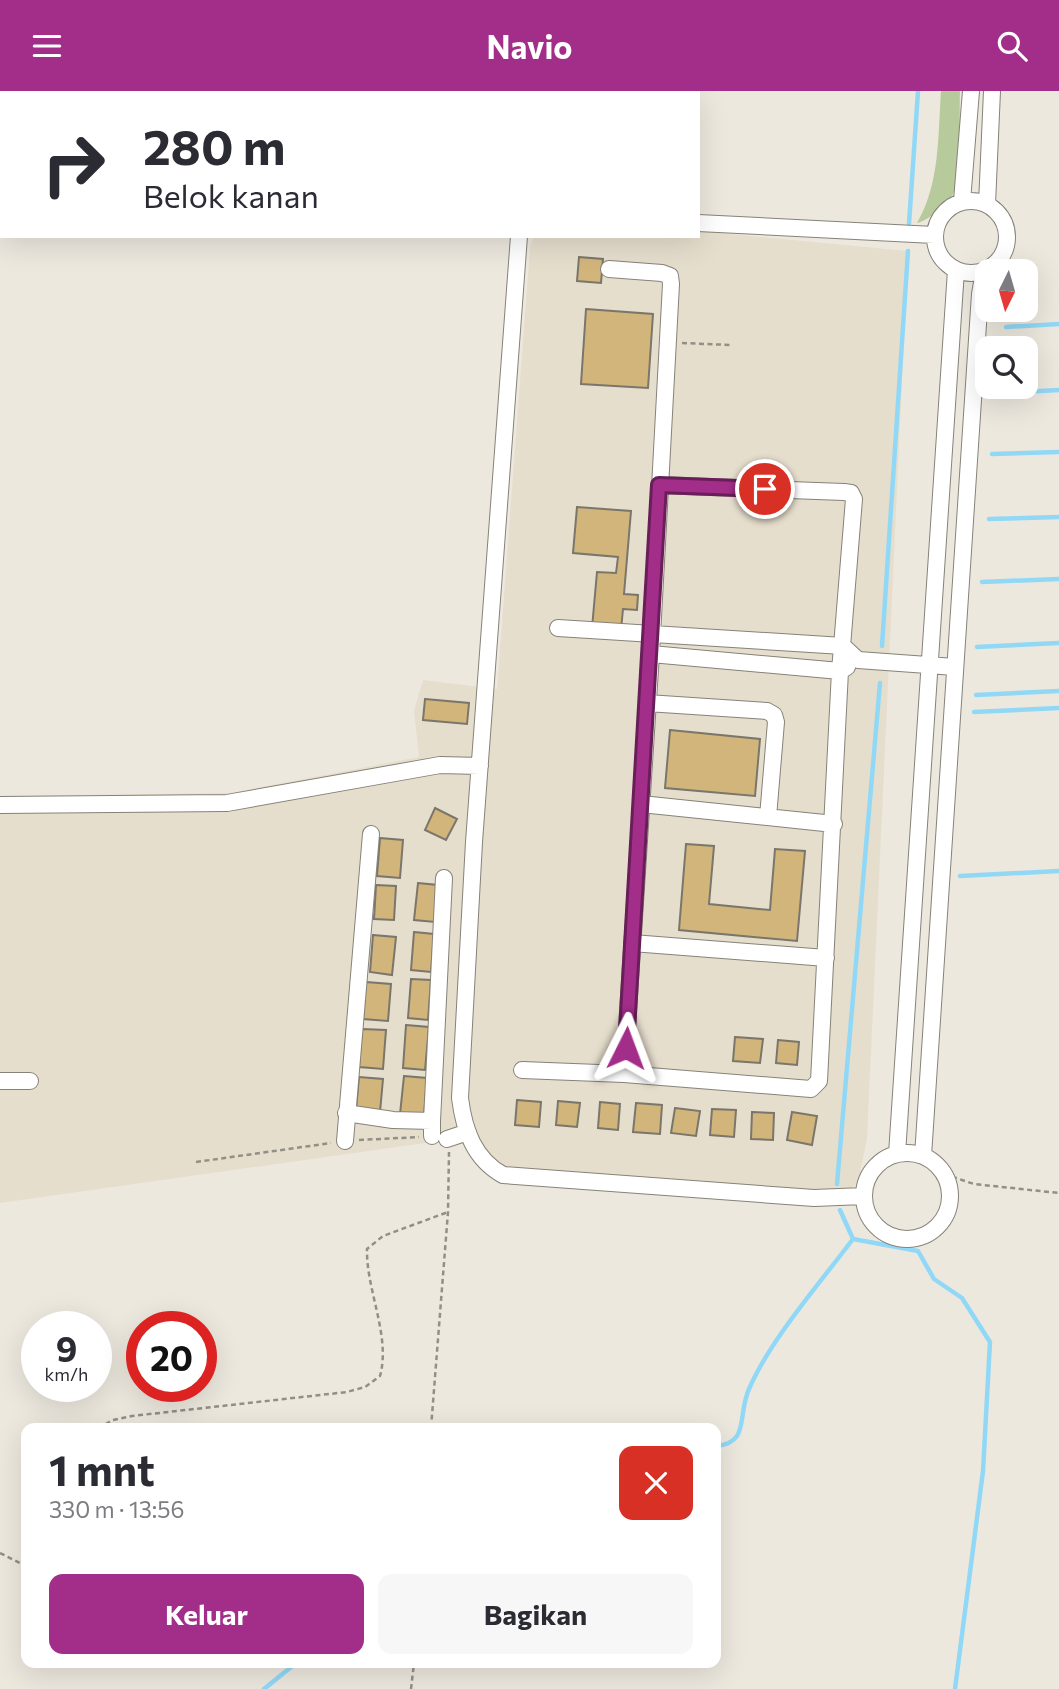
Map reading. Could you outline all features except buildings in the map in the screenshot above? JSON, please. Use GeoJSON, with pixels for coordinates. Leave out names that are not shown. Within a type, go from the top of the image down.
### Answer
{"type":"FeatureCollection","features":[{"type":"Feature","properties":{"kind":"street"},"geometry":{"type":"LineString","coordinates":[[962,201],[971,91]]}},
{"type":"Feature","properties":{"kind":"street"},"geometry":{"type":"LineString","coordinates":[[987,204],[992,91]]}},
{"type":"Feature","properties":{"kind":"street"},"geometry":{"type":"LineString","coordinates":[[975,274],[956,271],[940,256],[934,235],[943,214],[962,201],[987,204],[997,211],[1008,232],[1003,256],[999,259]]}},
{"type":"Feature","properties":{"kind":"street"},"geometry":{"type":"LineString","coordinates":[[700,223],[934,235]]}},
{"type":"Feature","properties":{"kind":"street"},"geometry":{"type":"LineString","coordinates":[[519,238],[480,766],[460,1098],[468,1132],[486,1166],[503,1175],[814,1198],[864,1196]]}},
{"type":"Feature","properties":{"kind":"street"},"geometry":{"type":"LineString","coordinates":[[609,269],[670,275],[651,654],[624,1074]]}},
{"type":"Feature","properties":{"kind":"street"},"geometry":{"type":"LineString","coordinates":[[897,1154],[956,271]]}},
{"type":"Feature","properties":{"kind":"street"},"geometry":{"type":"LineString","coordinates":[[923,1156],[978,322]]}},
{"type":"Feature","properties":{"kind":"street"},"geometry":{"type":"LineString","coordinates":[[522,1070],[624,1074],[811,1089],[819,1081],[840,671],[854,499],[851,493],[659,485]]}},
{"type":"Feature","properties":{"kind":"street"},"geometry":{"type":"LineString","coordinates":[[558,628],[843,646],[858,660]]}},
{"type":"Feature","properties":{"kind":"street"},"geometry":{"type":"LineString","coordinates":[[792,667],[795,643]]}},
{"type":"Feature","properties":{"kind":"street"},"geometry":{"type":"LineString","coordinates":[[651,654],[840,671],[858,660],[955,667]]}},
{"type":"Feature","properties":{"kind":"street"},"geometry":{"type":"LineString","coordinates":[[647,703],[766,711],[774,715],[776,722],[768,817]]}},
{"type":"Feature","properties":{"kind":"street"},"geometry":{"type":"LineString","coordinates":[[0,805],[227,803],[440,765],[480,766]]}},
{"type":"Feature","properties":{"kind":"street"},"geometry":{"type":"LineString","coordinates":[[641,804],[834,824]]}},
{"type":"Feature","properties":{"kind":"street"},"geometry":{"type":"LineString","coordinates":[[345,1141],[371,834]]}},
{"type":"Feature","properties":{"kind":"street"},"geometry":{"type":"LineString","coordinates":[[437,1132],[444,878]]}},
{"type":"Feature","properties":{"kind":"street"},"geometry":{"type":"LineString","coordinates":[[632,943],[826,958]]}},
{"type":"Feature","properties":{"kind":"street"},"geometry":{"type":"LineString","coordinates":[[0,1080],[30,1081]]}},
{"type":"Feature","properties":{"kind":"street"},"geometry":{"type":"LineString","coordinates":[[346,1113],[437,1132],[468,1132]]}},
{"type":"Feature","properties":{"kind":"street"},"geometry":{"type":"LineString","coordinates":[[897,1154],[923,1156],[944,1174],[950,1202],[946,1215],[937,1227],[912,1239],[897,1238],[884,1232],[866,1210],[864,1196],[873,1170],[884,1160],[897,1154]]}},
{"type":"Feature","properties":{"kind":"path"},"geometry":{"type":"LineString","coordinates":[[668,343],[731,345]]}},
{"type":"Feature","properties":{"kind":"path"},"geometry":{"type":"LineString","coordinates":[[944,1174],[974,1184],[1059,1193]]}},
{"type":"Feature","properties":{"kind":"path"},"geometry":{"type":"LineString","coordinates":[[107,1423],[132,1416],[347,1392],[365,1387],[380,1376],[384,1357],[367,1266],[367,1249],[383,1236],[448,1212],[431,1423]]}},
{"type":"Feature","properties":{"kind":"path"},"geometry":{"type":"LineString","coordinates":[[0,1553],[21,1564]]}},
{"type":"Feature","properties":{"kind":"path"},"geometry":{"type":"LineString","coordinates":[[411,1689],[413,1668]]}},
{"type":"Feature","properties":{"kind":"shaded area"},"geometry":{"type":"Polygon","coordinates":[[[700,231],[908,251],[867,1139],[858,1182],[838,1204],[513,1183],[461,1143],[432,1142],[0,1203],[0,796],[231,793],[419,757],[414,710],[423,680],[497,689],[530,247],[533,238],[700,238],[700,231]]]}},
{"type":"Feature","properties":{"kind":"green space"},"geometry":{"type":"Polygon","coordinates":[[[941,91],[960,91],[957,183],[952,196],[943,206],[927,219],[917,223],[925,208],[934,176],[941,91]]]}},
{"type":"Feature","properties":{"kind":"waterway"},"geometry":{"type":"LineString","coordinates":[[909,224],[918,91]]}},
{"type":"Feature","properties":{"kind":"waterway"},"geometry":{"type":"LineString","coordinates":[[882,646],[908,251]]}},
{"type":"Feature","properties":{"kind":"waterway"},"geometry":{"type":"LineString","coordinates":[[1006,327],[1059,324]]}},
{"type":"Feature","properties":{"kind":"waterway"},"geometry":{"type":"LineString","coordinates":[[1038,391],[1059,390]]}},
{"type":"Feature","properties":{"kind":"waterway"},"geometry":{"type":"LineString","coordinates":[[992,454],[1059,452]]}},
{"type":"Feature","properties":{"kind":"waterway"},"geometry":{"type":"LineString","coordinates":[[989,519],[1059,517]]}},
{"type":"Feature","properties":{"kind":"waterway"},"geometry":{"type":"LineString","coordinates":[[982,582],[1059,579]]}},
{"type":"Feature","properties":{"kind":"waterway"},"geometry":{"type":"LineString","coordinates":[[977,647],[1059,643]]}},
{"type":"Feature","properties":{"kind":"waterway"},"geometry":{"type":"LineString","coordinates":[[837,1184],[880,683]]}},
{"type":"Feature","properties":{"kind":"waterway"},"geometry":{"type":"LineString","coordinates":[[976,695],[1059,691]]}},
{"type":"Feature","properties":{"kind":"waterway"},"geometry":{"type":"LineString","coordinates":[[974,712],[1059,708]]}},
{"type":"Feature","properties":{"kind":"waterway"},"geometry":{"type":"LineString","coordinates":[[960,876],[1059,871]]}},
{"type":"Feature","properties":{"kind":"waterway"},"geometry":{"type":"LineString","coordinates":[[840,1210],[853,1239]]}},
{"type":"Feature","properties":{"kind":"waterway"},"geometry":{"type":"LineString","coordinates":[[721,1445],[734,1440],[738,1434],[749,1389],[769,1351],[853,1239],[918,1251],[934,1279],[962,1298],[990,1342],[983,1471],[955,1689]]}},
{"type":"Feature","properties":{"kind":"waterway"},"geometry":{"type":"LineString","coordinates":[[264,1689],[290,1668]]}},
{"type":"Feature","properties":{"kind":"route"},"geometry":{"type":"LineString","coordinates":[[626,1048],[659,485],[765,489]]}}]}
